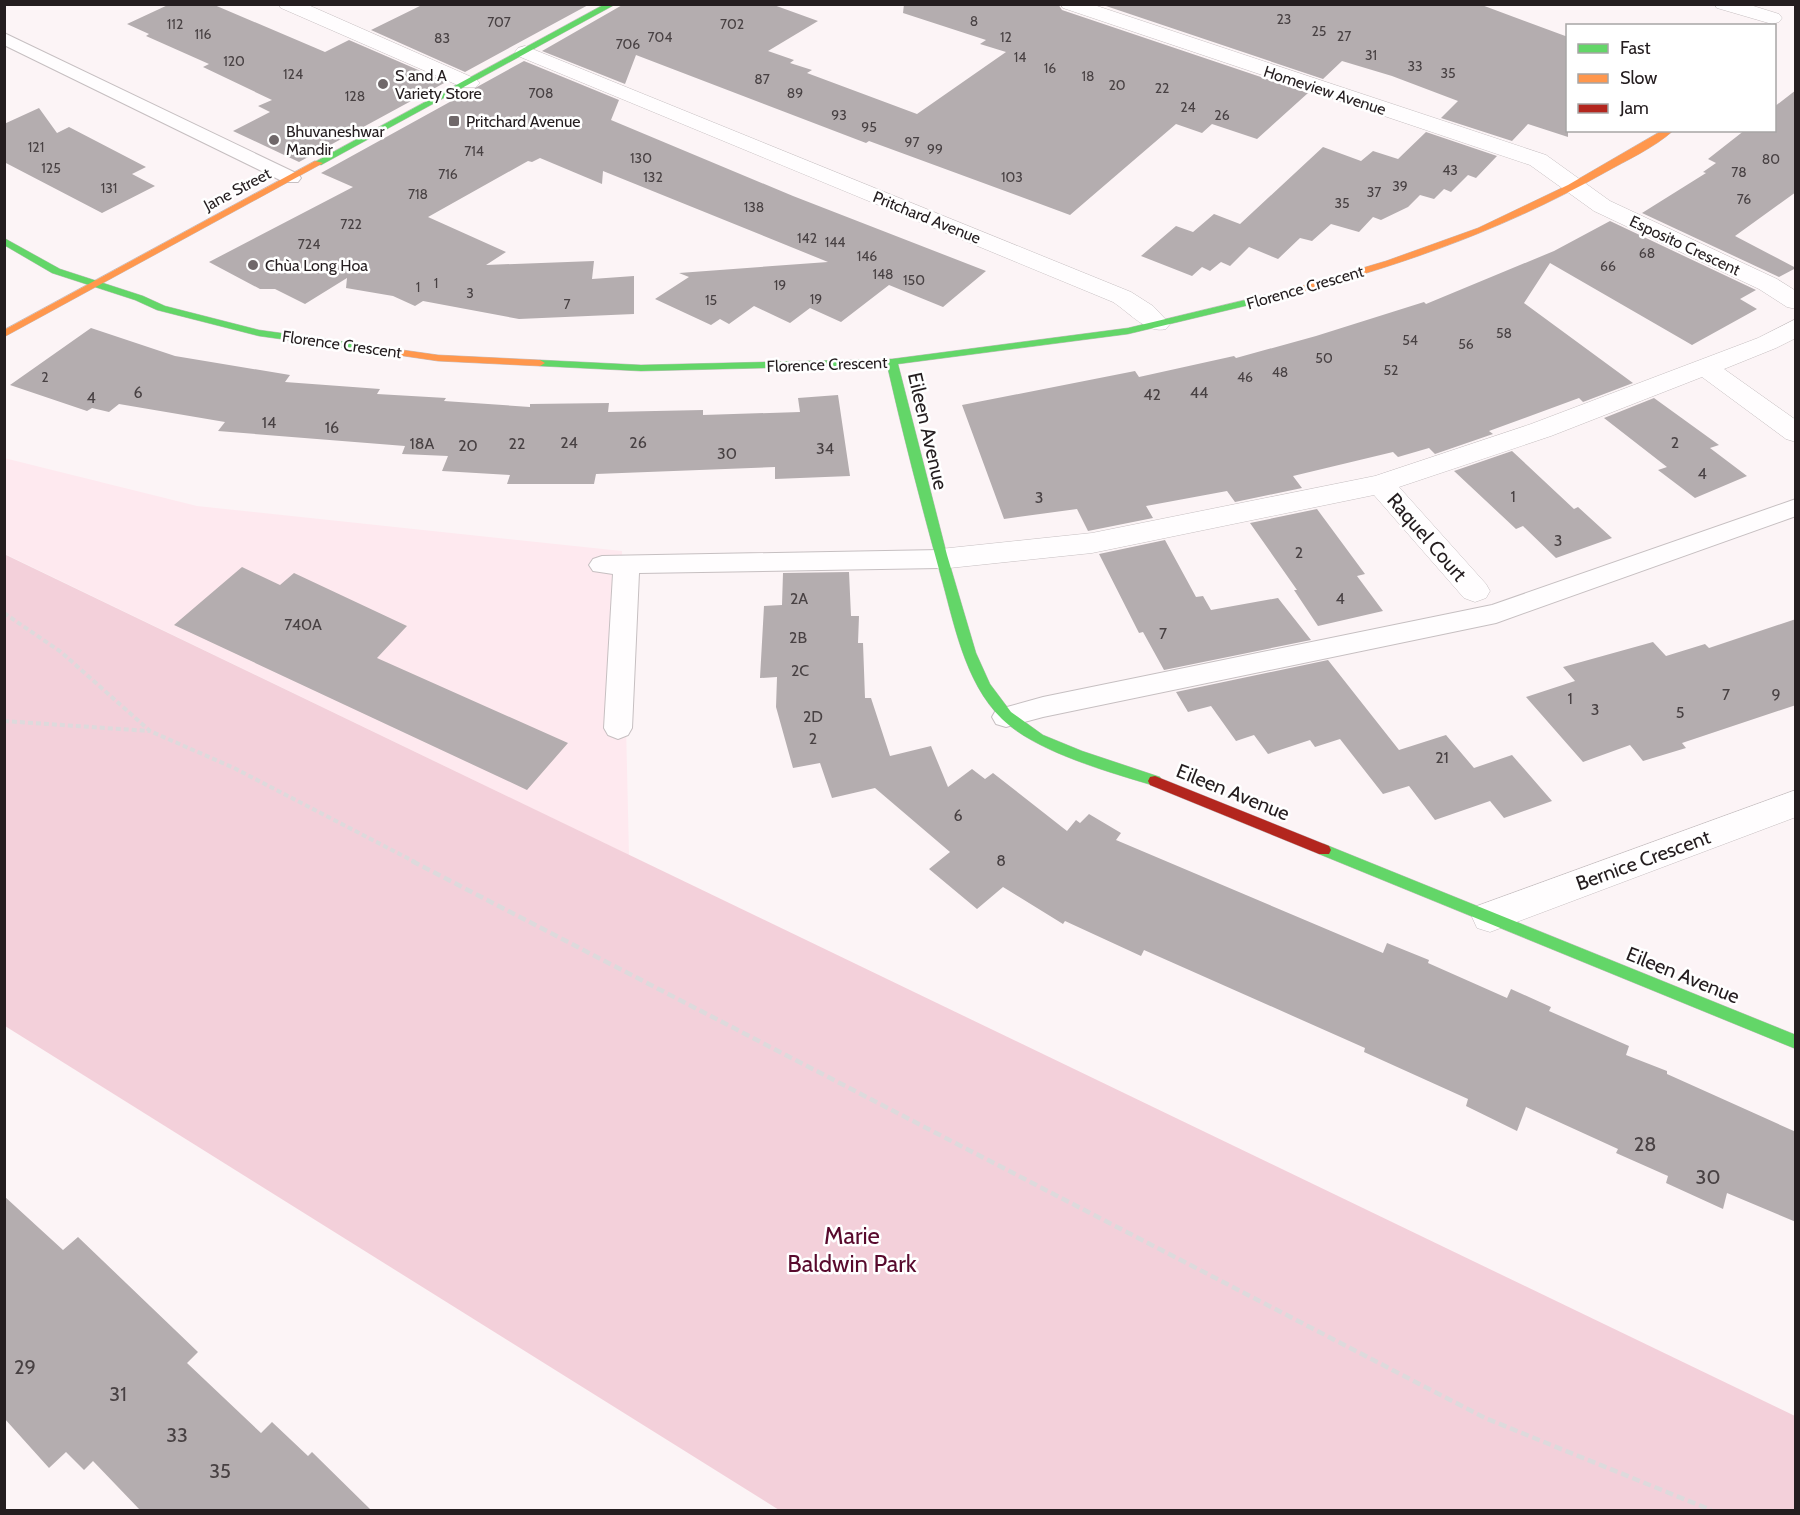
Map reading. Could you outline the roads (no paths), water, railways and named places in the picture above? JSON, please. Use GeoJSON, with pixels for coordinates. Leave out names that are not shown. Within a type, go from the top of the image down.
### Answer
{"type":"FeatureCollection","features":[{"type":"Feature","properties":{"kind":"street"},"geometry":{"type":"LineString","coordinates":[[288,4],[469,83]]}},
{"type":"Feature","properties":{"kind":"street","name":"Jane Street"},"geometry":{"type":"LineString","coordinates":[[4,334],[612,4]]}},
{"type":"Feature","properties":{"kind":"street","name":"Homeview Avenue"},"geometry":{"type":"LineString","coordinates":[[1070,4],[1538,160],[1576,185]]}},
{"type":"Feature","properties":{"kind":"street"},"geometry":{"type":"LineString","coordinates":[[1724,4],[1774,16]]}},
{"type":"Feature","properties":{"kind":"street","name":"Pritchard Avenue"},"geometry":{"type":"LineString","coordinates":[[525,52],[1122,297],[1144,311],[1157,324]]}},
{"type":"Feature","properties":{"kind":"street","name":"Florence Crescent"},"geometry":{"type":"LineString","coordinates":[[4,241],[56,271],[161,308],[259,333],[438,358],[641,368],[892,362],[1128,330],[1250,303],[1401,259],[1508,219],[1576,185],[1667,132]]}},
{"type":"Feature","properties":{"kind":"street","name":"Esposito Crescent"},"geometry":{"type":"LineString","coordinates":[[1576,185],[1602,206],[1768,284],[1796,302]]}},
{"type":"Feature","properties":{"kind":"street"},"geometry":{"type":"LineString","coordinates":[[940,560],[1092,543],[1236,516],[1380,484],[1541,430],[1767,343],[1794,328]]}},
{"type":"Feature","properties":{"kind":"street","name":"Eileen Avenue"},"geometry":{"type":"LineString","coordinates":[[892,362],[913,457],[940,560],[979,677],[987,693],[1006,717],[1039,739],[1126,769],[1796,1042]]}},
{"type":"Feature","properties":{"kind":"street"},"geometry":{"type":"LineString","coordinates":[[1705,367],[1796,433]]}},
{"type":"Feature","properties":{"kind":"street","name":"Raquel Court"},"geometry":{"type":"LineString","coordinates":[[1380,484],[1474,591]]}},
{"type":"Feature","properties":{"kind":"street","name":"Bernice Crescent"},"geometry":{"type":"LineString","coordinates":[[1490,917],[1796,803]]}},
{"type":"Feature","properties":{"kind":"lane"},"geometry":{"type":"LineString","coordinates":[[4,38],[291,178]]}},
{"type":"Feature","properties":{"kind":"lane"},"geometry":{"type":"LineString","coordinates":[[1006,717],[1042,707],[1496,614],[1796,507]]}},
{"type":"Feature","properties":{"kind":"lane"},"geometry":{"type":"LineString","coordinates":[[618,728],[614,565],[940,560]]}},
{"type":"Feature","properties":{"kind":"place","name":"S and A Variety Store"},"geometry":{"type":"Point","coordinates":[383,84]}},
{"type":"Feature","properties":{"kind":"place","name":"Pritchard Avenue"},"geometry":{"type":"Point","coordinates":[454,121]}},
{"type":"Feature","properties":{"kind":"place","name":"Bhuvaneshwar Mandir"},"geometry":{"type":"Point","coordinates":[274,140]}},
{"type":"Feature","properties":{"kind":"place","name":"Chùa Long Hoa"},"geometry":{"type":"Point","coordinates":[253,265]}},
{"type":"Feature","properties":{"kind":"park label","name":"Marie Baldwin Park"},"geometry":{"type":"Point","coordinates":[852,1250]}}]}
